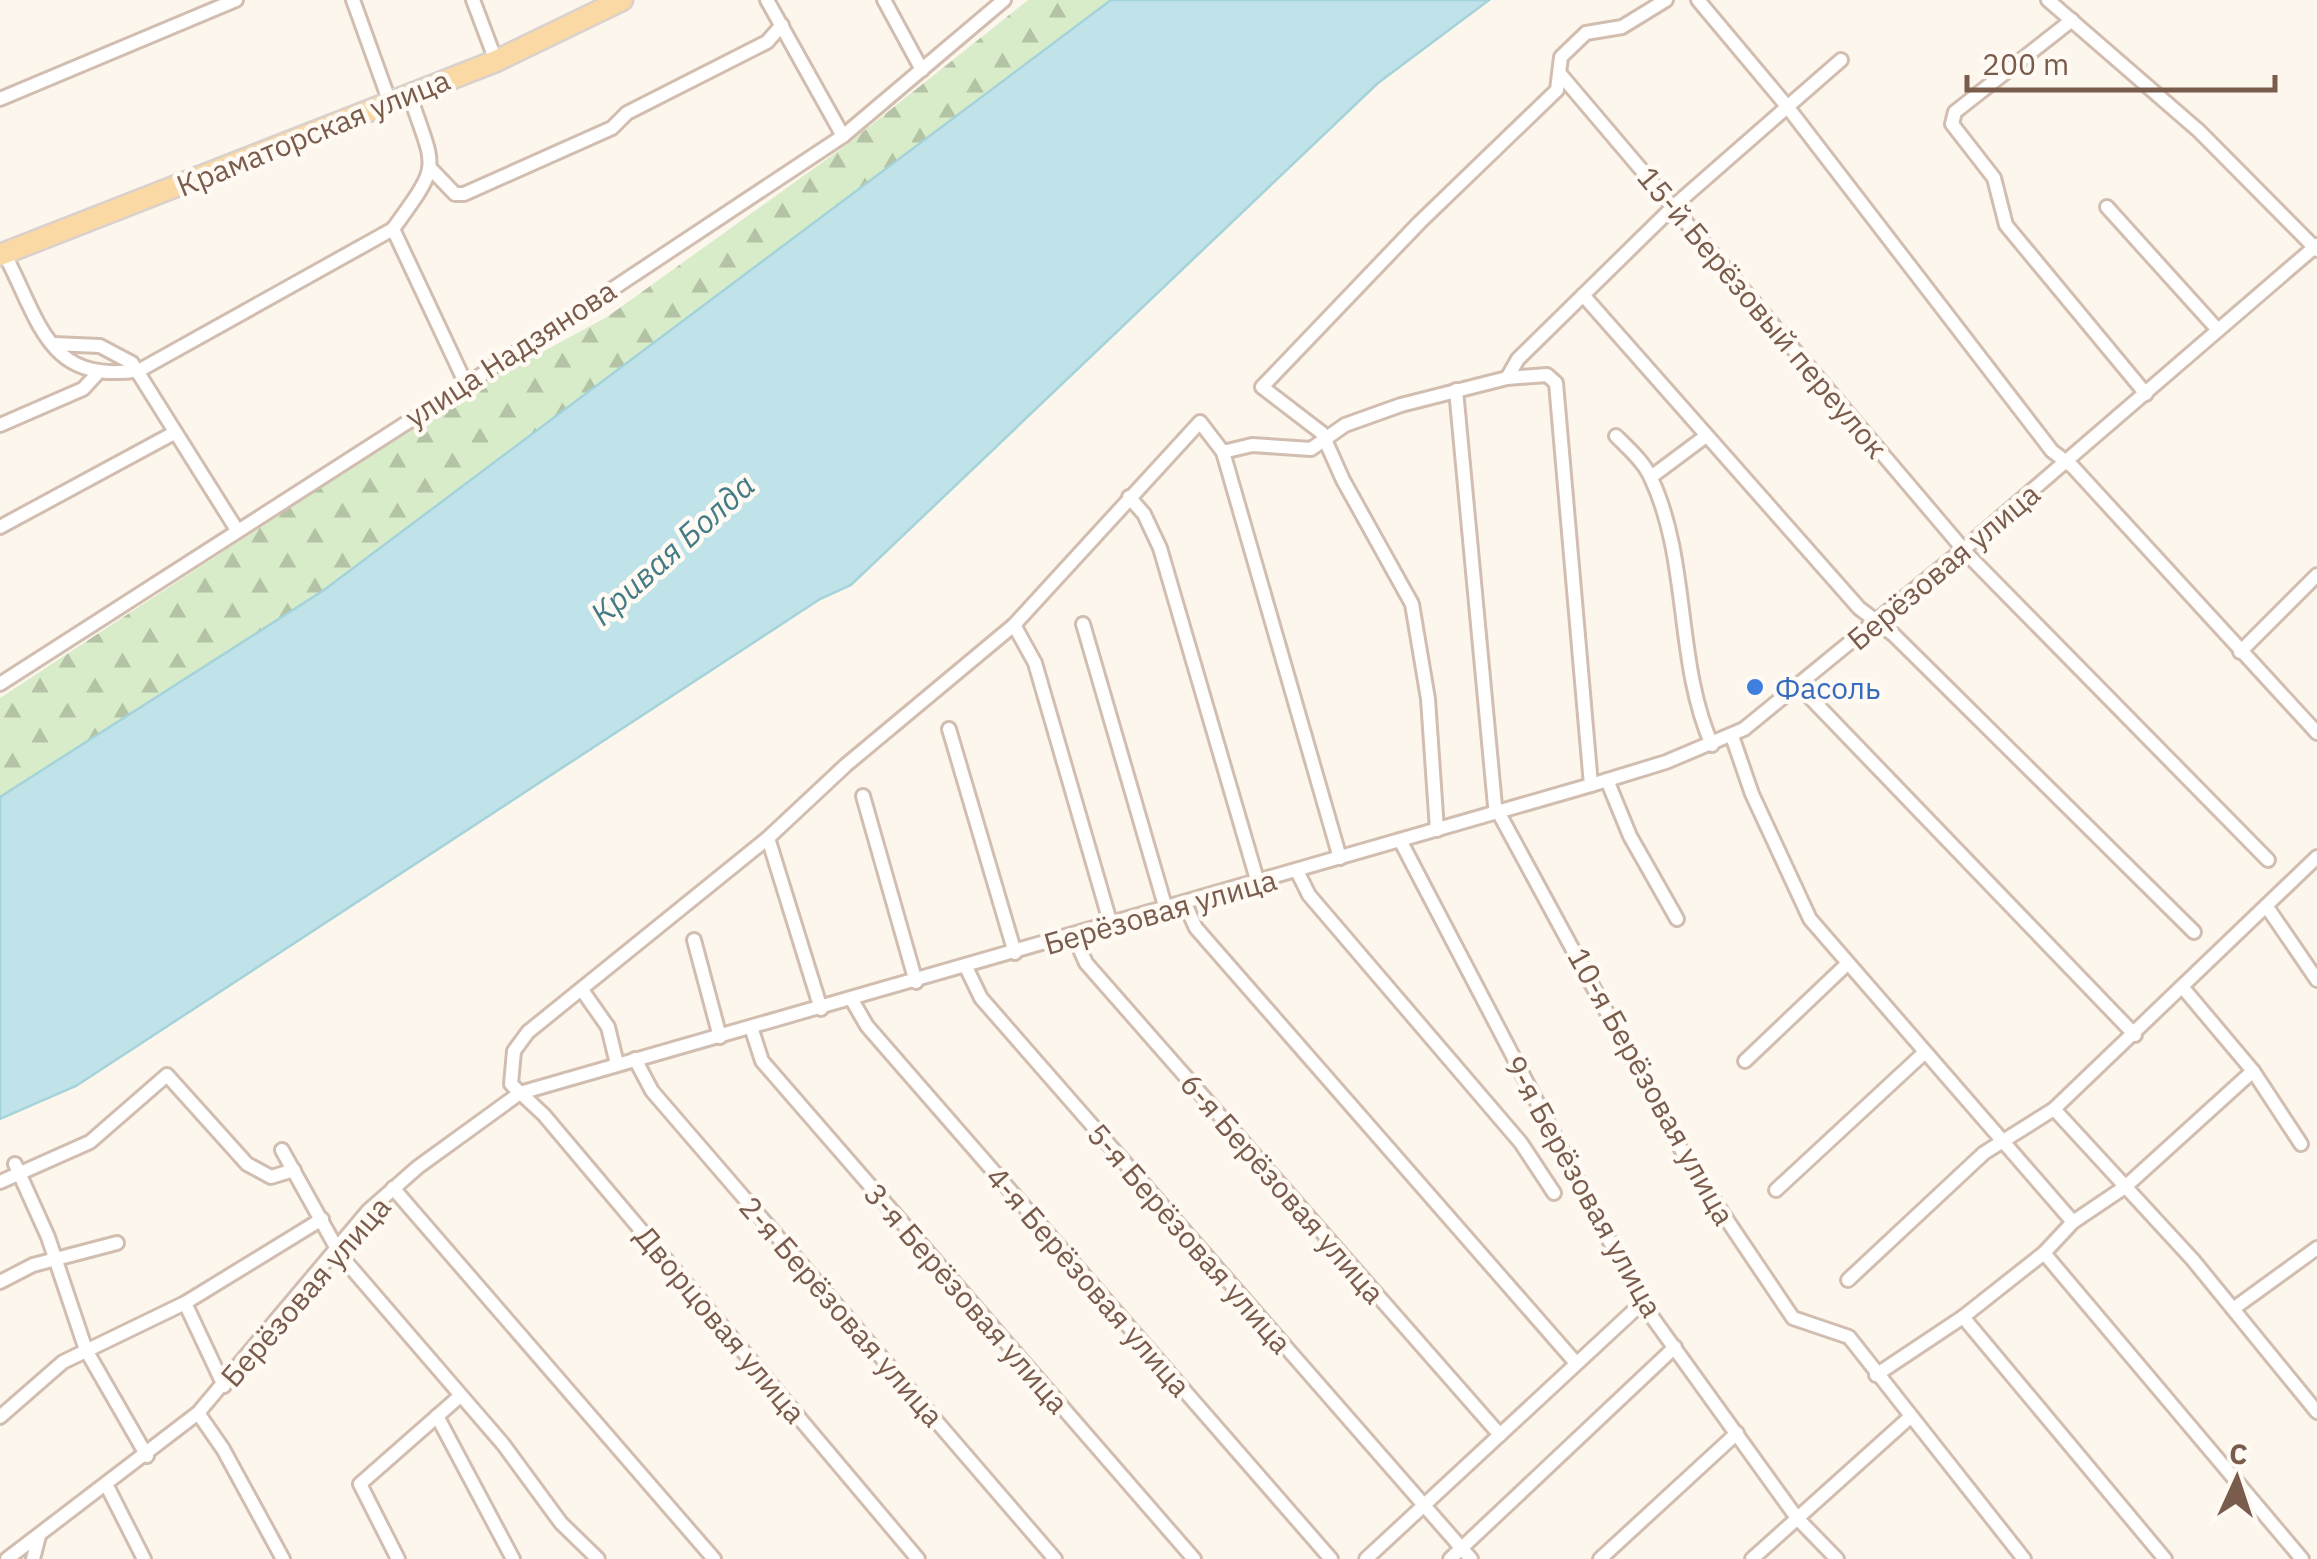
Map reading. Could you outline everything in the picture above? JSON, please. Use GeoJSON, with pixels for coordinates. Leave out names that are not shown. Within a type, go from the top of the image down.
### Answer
{"type":"FeatureCollection","features":[{"type":"Feature","properties":{"kind":"main road","name":"Краматорская улица"},"geometry":{"type":"LineString","coordinates":[[2,254],[496,61],[622,0]]}},
{"type":"Feature","properties":{"kind":"street"},"geometry":{"type":"LineString","coordinates":[[0,99],[236,0]]}},
{"type":"Feature","properties":{"kind":"street"},"geometry":{"type":"LineString","coordinates":[[353,0],[389,100]]}},
{"type":"Feature","properties":{"kind":"street"},"geometry":{"type":"LineString","coordinates":[[473,0],[496,61]]}},
{"type":"Feature","properties":{"kind":"street"},"geometry":{"type":"LineString","coordinates":[[767,0],[843,136]]}},
{"type":"Feature","properties":{"kind":"street"},"geometry":{"type":"LineString","coordinates":[[884,0],[922,70]]}},
{"type":"Feature","properties":{"kind":"street","name":"улица Надзянова"},"geometry":{"type":"LineString","coordinates":[[0,684],[843,136],[1004,0]]}},
{"type":"Feature","properties":{"kind":"street"},"geometry":{"type":"LineString","coordinates":[[1437,830],[1428,698],[1412,604],[1326,442],[1313,424],[1262,387],[1420,222],[1558,90],[1562,76],[1560,56],[1586,33],[1622,27],[1666,0]]}},
{"type":"Feature","properties":{"kind":"street"},"geometry":{"type":"LineString","coordinates":[[1698,0],[1786,106],[2064,462],[2317,734]]}},
{"type":"Feature","properties":{"kind":"street"},"geometry":{"type":"LineString","coordinates":[[2048,0],[2199,131],[2316,248]]}},
{"type":"Feature","properties":{"kind":"street"},"geometry":{"type":"LineString","coordinates":[[2072,20],[1952,118],[1994,178],[2006,225],[2146,394]]}},
{"type":"Feature","properties":{"kind":"street"},"geometry":{"type":"LineString","coordinates":[[432,170],[454,194],[464,194],[612,128],[628,113],[767,42],[782,25]]}},
{"type":"Feature","properties":{"kind":"street"},"geometry":{"type":"LineString","coordinates":[[1508,378],[1518,358],[1674,206],[1842,60]]}},
{"type":"Feature","properties":{"kind":"street","name":"15-й Берёзовый переулок"},"geometry":{"type":"LineString","coordinates":[[1562,76],[1964,549],[2268,860]]}},
{"type":"Feature","properties":{"kind":"street"},"geometry":{"type":"LineString","coordinates":[[2,254],[53,344],[74,366],[96,375],[140,370],[393,229],[432,170],[432,157],[410,93]]}},
{"type":"Feature","properties":{"kind":"street"},"geometry":{"type":"LineString","coordinates":[[2107,207],[2218,330]]}},
{"type":"Feature","properties":{"kind":"street"},"geometry":{"type":"LineString","coordinates":[[393,229],[465,382]]}},
{"type":"Feature","properties":{"kind":"street","name":"Берёзовая улица"},"geometry":{"type":"LineString","coordinates":[[7,1559],[198,1413],[336,1248],[393,1188],[520,1093],[752,1030],[1591,785],[1732,736],[1800,687],[2316,248]]}},
{"type":"Feature","properties":{"kind":"street"},"geometry":{"type":"LineString","coordinates":[[1582,295],[1875,623],[1894,636],[2194,932]]}},
{"type":"Feature","properties":{"kind":"street"},"geometry":{"type":"LineString","coordinates":[[53,344],[100,346],[116,351],[140,370],[174,433],[237,530]]}},
{"type":"Feature","properties":{"kind":"street"},"geometry":{"type":"LineString","coordinates":[[0,424],[83,389],[96,375]]}},
{"type":"Feature","properties":{"kind":"street"},"geometry":{"type":"LineString","coordinates":[[1223,452],[1252,445],[1310,448],[1364,417],[1508,378],[1547,375],[1556,383],[1591,785]]}},
{"type":"Feature","properties":{"kind":"street","name":"10-я Берёзовая улица"},"geometry":{"type":"LineString","coordinates":[[1456,390],[1493,796],[1499,811],[1706,1191],[1794,1318],[1841,1331],[2024,1559]]}},
{"type":"Feature","properties":{"kind":"street"},"geometry":{"type":"LineString","coordinates":[[520,1093],[511,1084],[514,1051],[528,1032],[768,838],[846,766],[1014,624],[1200,422],[1223,452],[1340,858]]}},
{"type":"Feature","properties":{"kind":"street"},"geometry":{"type":"LineString","coordinates":[[0,527],[174,433]]}},
{"type":"Feature","properties":{"kind":"street"},"geometry":{"type":"LineString","coordinates":[[1616,436],[1651,477],[1681,590],[1700,712],[1712,745]]}},
{"type":"Feature","properties":{"kind":"street"},"geometry":{"type":"LineString","coordinates":[[1651,477],[1706,436]]}},
{"type":"Feature","properties":{"kind":"street"},"geometry":{"type":"LineString","coordinates":[[1129,497],[1144,514],[1160,548],[1258,882]]}},
{"type":"Feature","properties":{"kind":"street"},"geometry":{"type":"LineString","coordinates":[[2240,652],[2317,575]]}},
{"type":"Feature","properties":{"kind":"street"},"geometry":{"type":"LineString","coordinates":[[1014,624],[1028,642],[1110,925]]}},
{"type":"Feature","properties":{"kind":"street"},"geometry":{"type":"LineString","coordinates":[[1083,624],[1166,909]]}},
{"type":"Feature","properties":{"kind":"street"},"geometry":{"type":"LineString","coordinates":[[1800,687],[2134,1035]]}},
{"type":"Feature","properties":{"kind":"street"},"geometry":{"type":"LineString","coordinates":[[949,728],[1015,953]]}},
{"type":"Feature","properties":{"kind":"street"},"geometry":{"type":"LineString","coordinates":[[1732,736],[1752,794],[1810,919],[2073,1222]]}},
{"type":"Feature","properties":{"kind":"street"},"geometry":{"type":"LineString","coordinates":[[1606,780],[1630,836],[1676,918]]}},
{"type":"Feature","properties":{"kind":"street"},"geometry":{"type":"LineString","coordinates":[[863,796],[916,982]]}},
{"type":"Feature","properties":{"kind":"street"},"geometry":{"type":"LineString","coordinates":[[768,838],[821,1009]]}},
{"type":"Feature","properties":{"kind":"street","name":"9-я Берёзовая улица"},"geometry":{"type":"LineString","coordinates":[[1400,840],[1642,1303],[1797,1518],[1837,1559]]}},
{"type":"Feature","properties":{"kind":"street"},"geometry":{"type":"LineString","coordinates":[[1848,1280],[2001,1142],[2054,1109],[2184,989],[2317,856]]}},
{"type":"Feature","properties":{"kind":"street"},"geometry":{"type":"LineString","coordinates":[[1297,871],[1309,895],[1521,1144],[1554,1193]]}},
{"type":"Feature","properties":{"kind":"street"},"geometry":{"type":"LineString","coordinates":[[1185,904],[1196,928],[1576,1364]]}},
{"type":"Feature","properties":{"kind":"street"},"geometry":{"type":"LineString","coordinates":[[2267,907],[2317,980]]}},
{"type":"Feature","properties":{"kind":"street","name":"6-я Берёзовая улица"},"geometry":{"type":"LineString","coordinates":[[1074,936],[1086,962],[1500,1435]]}},
{"type":"Feature","properties":{"kind":"street"},"geometry":{"type":"LineString","coordinates":[[694,940],[720,1037]]}},
{"type":"Feature","properties":{"kind":"street"},"geometry":{"type":"LineString","coordinates":[[1745,1061],[1846,965]]}},
{"type":"Feature","properties":{"kind":"street","name":"5-я Берёзовая улица"},"geometry":{"type":"LineString","coordinates":[[966,967],[981,998],[1466,1554]]}},
{"type":"Feature","properties":{"kind":"street"},"geometry":{"type":"LineString","coordinates":[[2184,989],[2253,1070],[2301,1144]]}},
{"type":"Feature","properties":{"kind":"street"},"geometry":{"type":"LineString","coordinates":[[582,990],[608,1027],[617,1064]]}},
{"type":"Feature","properties":{"kind":"street","name":"4-я Берёзовая улица"},"geometry":{"type":"LineString","coordinates":[[852,1000],[880,1041],[1331,1559]]}},
{"type":"Feature","properties":{"kind":"street","name":"3-я Берёзовая улица"},"geometry":{"type":"LineString","coordinates":[[752,1030],[762,1061],[1194,1559]]}},
{"type":"Feature","properties":{"kind":"street"},"geometry":{"type":"LineString","coordinates":[[1776,1190],[1924,1053]]}},
{"type":"Feature","properties":{"kind":"street","name":"2-я Берёзовая улица"},"geometry":{"type":"LineString","coordinates":[[635,1059],[652,1091],[1056,1559]]}},
{"type":"Feature","properties":{"kind":"street"},"geometry":{"type":"LineString","coordinates":[[1876,1375],[1962,1317],[2044,1253],[2073,1222],[2125,1188],[2253,1070]]}},
{"type":"Feature","properties":{"kind":"street"},"geometry":{"type":"LineString","coordinates":[[0,1182],[17,1169],[90,1142],[167,1075],[247,1164],[271,1177],[294,1170]]}},
{"type":"Feature","properties":{"kind":"street","name":"Дворцовая улица"},"geometry":{"type":"LineString","coordinates":[[520,1093],[544,1115],[918,1559]]}},
{"type":"Feature","properties":{"kind":"street"},"geometry":{"type":"LineString","coordinates":[[2054,1109],[2234,1309],[2317,1412]]}},
{"type":"Feature","properties":{"kind":"street"},"geometry":{"type":"LineString","coordinates":[[282,1150],[336,1248],[518,1463],[561,1523],[598,1559]]}},
{"type":"Feature","properties":{"kind":"street"},"geometry":{"type":"LineString","coordinates":[[17,1169],[57,1260],[86,1350],[146,1456]]}},
{"type":"Feature","properties":{"kind":"street"},"geometry":{"type":"LineString","coordinates":[[393,1188],[714,1559]]}},
{"type":"Feature","properties":{"kind":"street"},"geometry":{"type":"LineString","coordinates":[[0,1417],[63,1362],[184,1304],[322,1219]]}},
{"type":"Feature","properties":{"kind":"street"},"geometry":{"type":"LineString","coordinates":[[0,1282],[116,1243]]}},
{"type":"Feature","properties":{"kind":"street"},"geometry":{"type":"LineString","coordinates":[[2234,1309],[2317,1248]]}},
{"type":"Feature","properties":{"kind":"street"},"geometry":{"type":"LineString","coordinates":[[2044,1253],[2302,1559]]}},
{"type":"Feature","properties":{"kind":"street"},"geometry":{"type":"LineString","coordinates":[[1366,1559],[1642,1303]]}},
{"type":"Feature","properties":{"kind":"street"},"geometry":{"type":"LineString","coordinates":[[184,1304],[224,1386]]}},
{"type":"Feature","properties":{"kind":"street"},"geometry":{"type":"LineString","coordinates":[[1962,1317],[2165,1559]]}},
{"type":"Feature","properties":{"kind":"street"},"geometry":{"type":"LineString","coordinates":[[1450,1559],[1466,1554],[1676,1346]]}},
{"type":"Feature","properties":{"kind":"street"},"geometry":{"type":"LineString","coordinates":[[398,1559],[360,1484],[459,1397]]}},
{"type":"Feature","properties":{"kind":"street"},"geometry":{"type":"LineString","coordinates":[[198,1413],[224,1448],[283,1559]]}},
{"type":"Feature","properties":{"kind":"street"},"geometry":{"type":"LineString","coordinates":[[437,1416],[514,1559]]}},
{"type":"Feature","properties":{"kind":"street"},"geometry":{"type":"LineString","coordinates":[[1752,1559],[1909,1418]]}},
{"type":"Feature","properties":{"kind":"street"},"geometry":{"type":"LineString","coordinates":[[1600,1559],[1737,1433]]}},
{"type":"Feature","properties":{"kind":"street"},"geometry":{"type":"LineString","coordinates":[[107,1486],[144,1559]]}},
{"type":"Feature","properties":{"kind":"street"},"geometry":{"type":"LineString","coordinates":[[33,1559],[38,1536]]}},
{"type":"Feature","properties":{"kind":"green space"},"geometry":{"type":"Polygon","coordinates":[[[1028,0],[1111,0],[324,590],[0,797],[0,698],[459,397],[607,317],[845,146],[1028,0]]]}},
{"type":"Feature","properties":{"kind":"water","name":"Кривая Болда"},"geometry":{"type":"Polygon","coordinates":[[[1111,0],[1489,0],[1378,83],[851,585],[820,599],[76,1086],[0,1119],[0,797],[324,590],[1111,0]]]}},
{"type":"Feature","properties":{"kind":"place","name":"Фасоль"},"geometry":{"type":"Point","coordinates":[1755,687]}}]}
